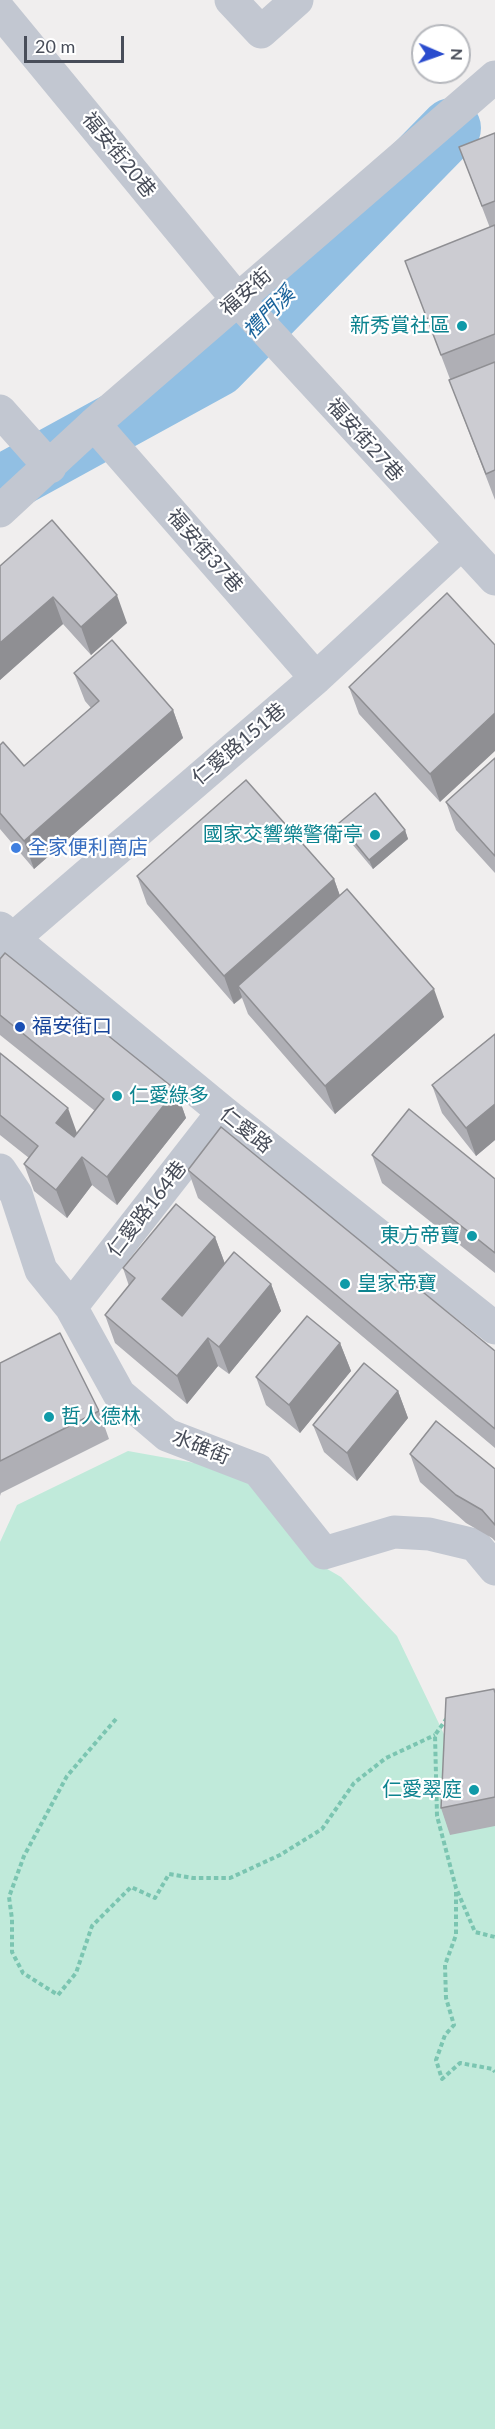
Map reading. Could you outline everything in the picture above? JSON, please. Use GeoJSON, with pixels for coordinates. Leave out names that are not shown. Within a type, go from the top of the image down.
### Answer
{"type":"FeatureCollection","features":[{"type":"Feature","properties":{"kind":"street"},"geometry":{"type":"LineString","coordinates":[[231,0],[261,32],[297,0]]}},
{"type":"Feature","properties":{"kind":"street","name":"福安街20巷"},"geometry":{"type":"LineString","coordinates":[[0,11],[237,299]]}},
{"type":"Feature","properties":{"kind":"street","name":"福安街"},"geometry":{"type":"LineString","coordinates":[[0,512],[94,424],[487,83]]}},
{"type":"Feature","properties":{"kind":"street","name":"福安街27巷"},"geometry":{"type":"LineString","coordinates":[[237,299],[495,579]]}},
{"type":"Feature","properties":{"kind":"street"},"geometry":{"type":"LineString","coordinates":[[0,411],[50,467]]}},
{"type":"Feature","properties":{"kind":"street","name":"福安街37巷"},"geometry":{"type":"LineString","coordinates":[[94,424],[316,678]]}},
{"type":"Feature","properties":{"kind":"street","name":"仁愛路151巷"},"geometry":{"type":"LineString","coordinates":[[4,939],[316,678],[461,544]]}},
{"type":"Feature","properties":{"kind":"street","name":"仁愛路"},"geometry":{"type":"LineString","coordinates":[[4,939],[495,1328]]}},
{"type":"Feature","properties":{"kind":"street","name":"仁愛路164巷"},"geometry":{"type":"LineString","coordinates":[[71,1307],[223,1112]]}},
{"type":"Feature","properties":{"kind":"street","name":"水碓街"},"geometry":{"type":"LineString","coordinates":[[0,1170],[16,1194],[41,1270],[71,1307],[119,1394],[167,1435],[258,1470],[324,1553],[394,1532],[429,1534],[475,1545],[495,1569]]}},
{"type":"Feature","properties":{"kind":"path"},"geometry":{"type":"LineString","coordinates":[[116,1719],[67,1776],[24,1856],[9,1897],[12,1952],[23,1973],[58,1995],[76,1973],[92,1926],[131,1887],[155,1898],[169,1874],[193,1878],[230,1878],[280,1855],[322,1829],[354,1783],[386,1758],[435,1735],[451,1713]]}},
{"type":"Feature","properties":{"kind":"path"},"geometry":{"type":"LineString","coordinates":[[435,1735],[437,1816],[456,1888],[475,1932],[495,1937]]}},
{"type":"Feature","properties":{"kind":"path"},"geometry":{"type":"LineString","coordinates":[[456,1888],[456,1935],[445,1965],[446,1998],[454,2025],[444,2035],[436,2060],[442,2079],[460,2063],[493,2069],[495,2072]]}},
{"type":"Feature","properties":{"kind":"green space"},"geometry":{"type":"Polygon","coordinates":[[[128,1451],[234,1470],[266,1497],[310,1559],[341,1577],[397,1636],[454,1755],[495,1826],[495,2429],[0,2429],[0,1542],[17,1505],[128,1451]]]}},
{"type":"Feature","properties":{"kind":"building"},"geometry":{"type":"Polygon","coordinates":[[[495,133],[495,201],[482,206],[459,147],[495,133]]]}},
{"type":"Feature","properties":{"kind":"building","name":"新秀賞社區"},"geometry":{"type":"Polygon","coordinates":[[[495,225],[495,334],[441,355],[405,261],[495,225]]]}},
{"type":"Feature","properties":{"kind":"building"},"geometry":{"type":"Polygon","coordinates":[[[495,362],[495,470],[486,474],[449,380],[495,362]]]}},
{"type":"Feature","properties":{"kind":"building"},"geometry":{"type":"Polygon","coordinates":[[[52,520],[117,595],[81,627],[53,597],[0,643],[0,566],[52,520]]]}},
{"type":"Feature","properties":{"kind":"building"},"geometry":{"type":"Polygon","coordinates":[[[447,593],[495,645],[495,713],[430,774],[349,687],[447,593]]]}},
{"type":"Feature","properties":{"kind":"building"},"geometry":{"type":"Polygon","coordinates":[[[112,640],[173,710],[24,841],[0,813],[0,745],[3,742],[24,766],[99,701],[74,673],[112,640]]]}},
{"type":"Feature","properties":{"kind":"building"},"geometry":{"type":"Polygon","coordinates":[[[495,758],[495,856],[446,802],[495,758]]]}},
{"type":"Feature","properties":{"kind":"building"},"geometry":{"type":"Polygon","coordinates":[[[246,780],[334,879],[224,976],[137,876],[246,780]]]}},
{"type":"Feature","properties":{"kind":"building","name":"國家交響樂警衛亭"},"geometry":{"type":"Polygon","coordinates":[[[375,793],[405,830],[369,860],[339,823],[375,793]]]}},
{"type":"Feature","properties":{"kind":"building"},"geometry":{"type":"Polygon","coordinates":[[[347,889],[434,989],[325,1086],[238,986],[347,889]]]}},
{"type":"Feature","properties":{"kind":"building","name":"仁愛綠多"},"geometry":{"type":"Polygon","coordinates":[[[5,953],[176,1090],[107,1177],[82,1157],[56,1190],[24,1164],[38,1146],[0,1115],[0,1053],[68,1108],[56,1123],[74,1137],[104,1099],[0,1015],[0,959],[5,953]]]}},
{"type":"Feature","properties":{"kind":"building"},"geometry":{"type":"Polygon","coordinates":[[[495,1034],[495,1104],[466,1128],[432,1085],[495,1034]]]}},
{"type":"Feature","properties":{"kind":"building","name":"東方帝寶"},"geometry":{"type":"Polygon","coordinates":[[[409,1109],[495,1179],[495,1253],[372,1155],[409,1109]]]}},
{"type":"Feature","properties":{"kind":"building","name":"皇家帝寶"},"geometry":{"type":"Polygon","coordinates":[[[221,1127],[495,1351],[495,1429],[188,1170],[221,1127]]]}},
{"type":"Feature","properties":{"kind":"building"},"geometry":{"type":"Polygon","coordinates":[[[176,1204],[215,1237],[162,1299],[182,1316],[234,1252],[271,1284],[219,1347],[208,1338],[177,1376],[105,1315],[135,1278],[123,1268],[176,1204]]]}},
{"type":"Feature","properties":{"kind":"building"},"geometry":{"type":"Polygon","coordinates":[[[307,1316],[340,1343],[289,1405],[256,1377],[307,1316]]]}},
{"type":"Feature","properties":{"kind":"building","name":"哲人德林"},"geometry":{"type":"Polygon","coordinates":[[[60,1333],[99,1411],[0,1461],[0,1363],[60,1333]]]}},
{"type":"Feature","properties":{"kind":"building"},"geometry":{"type":"Polygon","coordinates":[[[364,1363],[398,1391],[347,1453],[313,1425],[364,1363]]]}},
{"type":"Feature","properties":{"kind":"building"},"geometry":{"type":"Polygon","coordinates":[[[436,1421],[495,1469],[495,1525],[482,1510],[456,1495],[410,1454],[436,1421]]]}},
{"type":"Feature","properties":{"kind":"building"},"geometry":{"type":"Polygon","coordinates":[[[494,1689],[495,1797],[441,1808],[446,1698],[494,1689]]]}},
{"type":"Feature","properties":{"kind":"waterway","name":"禮門溪"},"geometry":{"type":"LineString","coordinates":[[0,486],[217,367],[451,128]]}},
{"type":"Feature","properties":{"kind":"place","name":"新秀賞社區"},"geometry":{"type":"Point","coordinates":[462,326]}},
{"type":"Feature","properties":{"kind":"place","name":"國家交響樂警衛亭"},"geometry":{"type":"Point","coordinates":[375,835]}},
{"type":"Feature","properties":{"kind":"place","name":"全家便利商店"},"geometry":{"type":"Point","coordinates":[16,848]}},
{"type":"Feature","properties":{"kind":"place","name":"福安街口"},"geometry":{"type":"Point","coordinates":[20,1027]}},
{"type":"Feature","properties":{"kind":"place","name":"仁愛綠多"},"geometry":{"type":"Point","coordinates":[117,1096]}},
{"type":"Feature","properties":{"kind":"place","name":"東方帝寶"},"geometry":{"type":"Point","coordinates":[472,1236]}},
{"type":"Feature","properties":{"kind":"place","name":"皇家帝寶"},"geometry":{"type":"Point","coordinates":[345,1284]}},
{"type":"Feature","properties":{"kind":"place","name":"哲人德林"},"geometry":{"type":"Point","coordinates":[49,1417]}},
{"type":"Feature","properties":{"kind":"place","name":"仁愛翠庭"},"geometry":{"type":"Point","coordinates":[474,1790]}}]}
